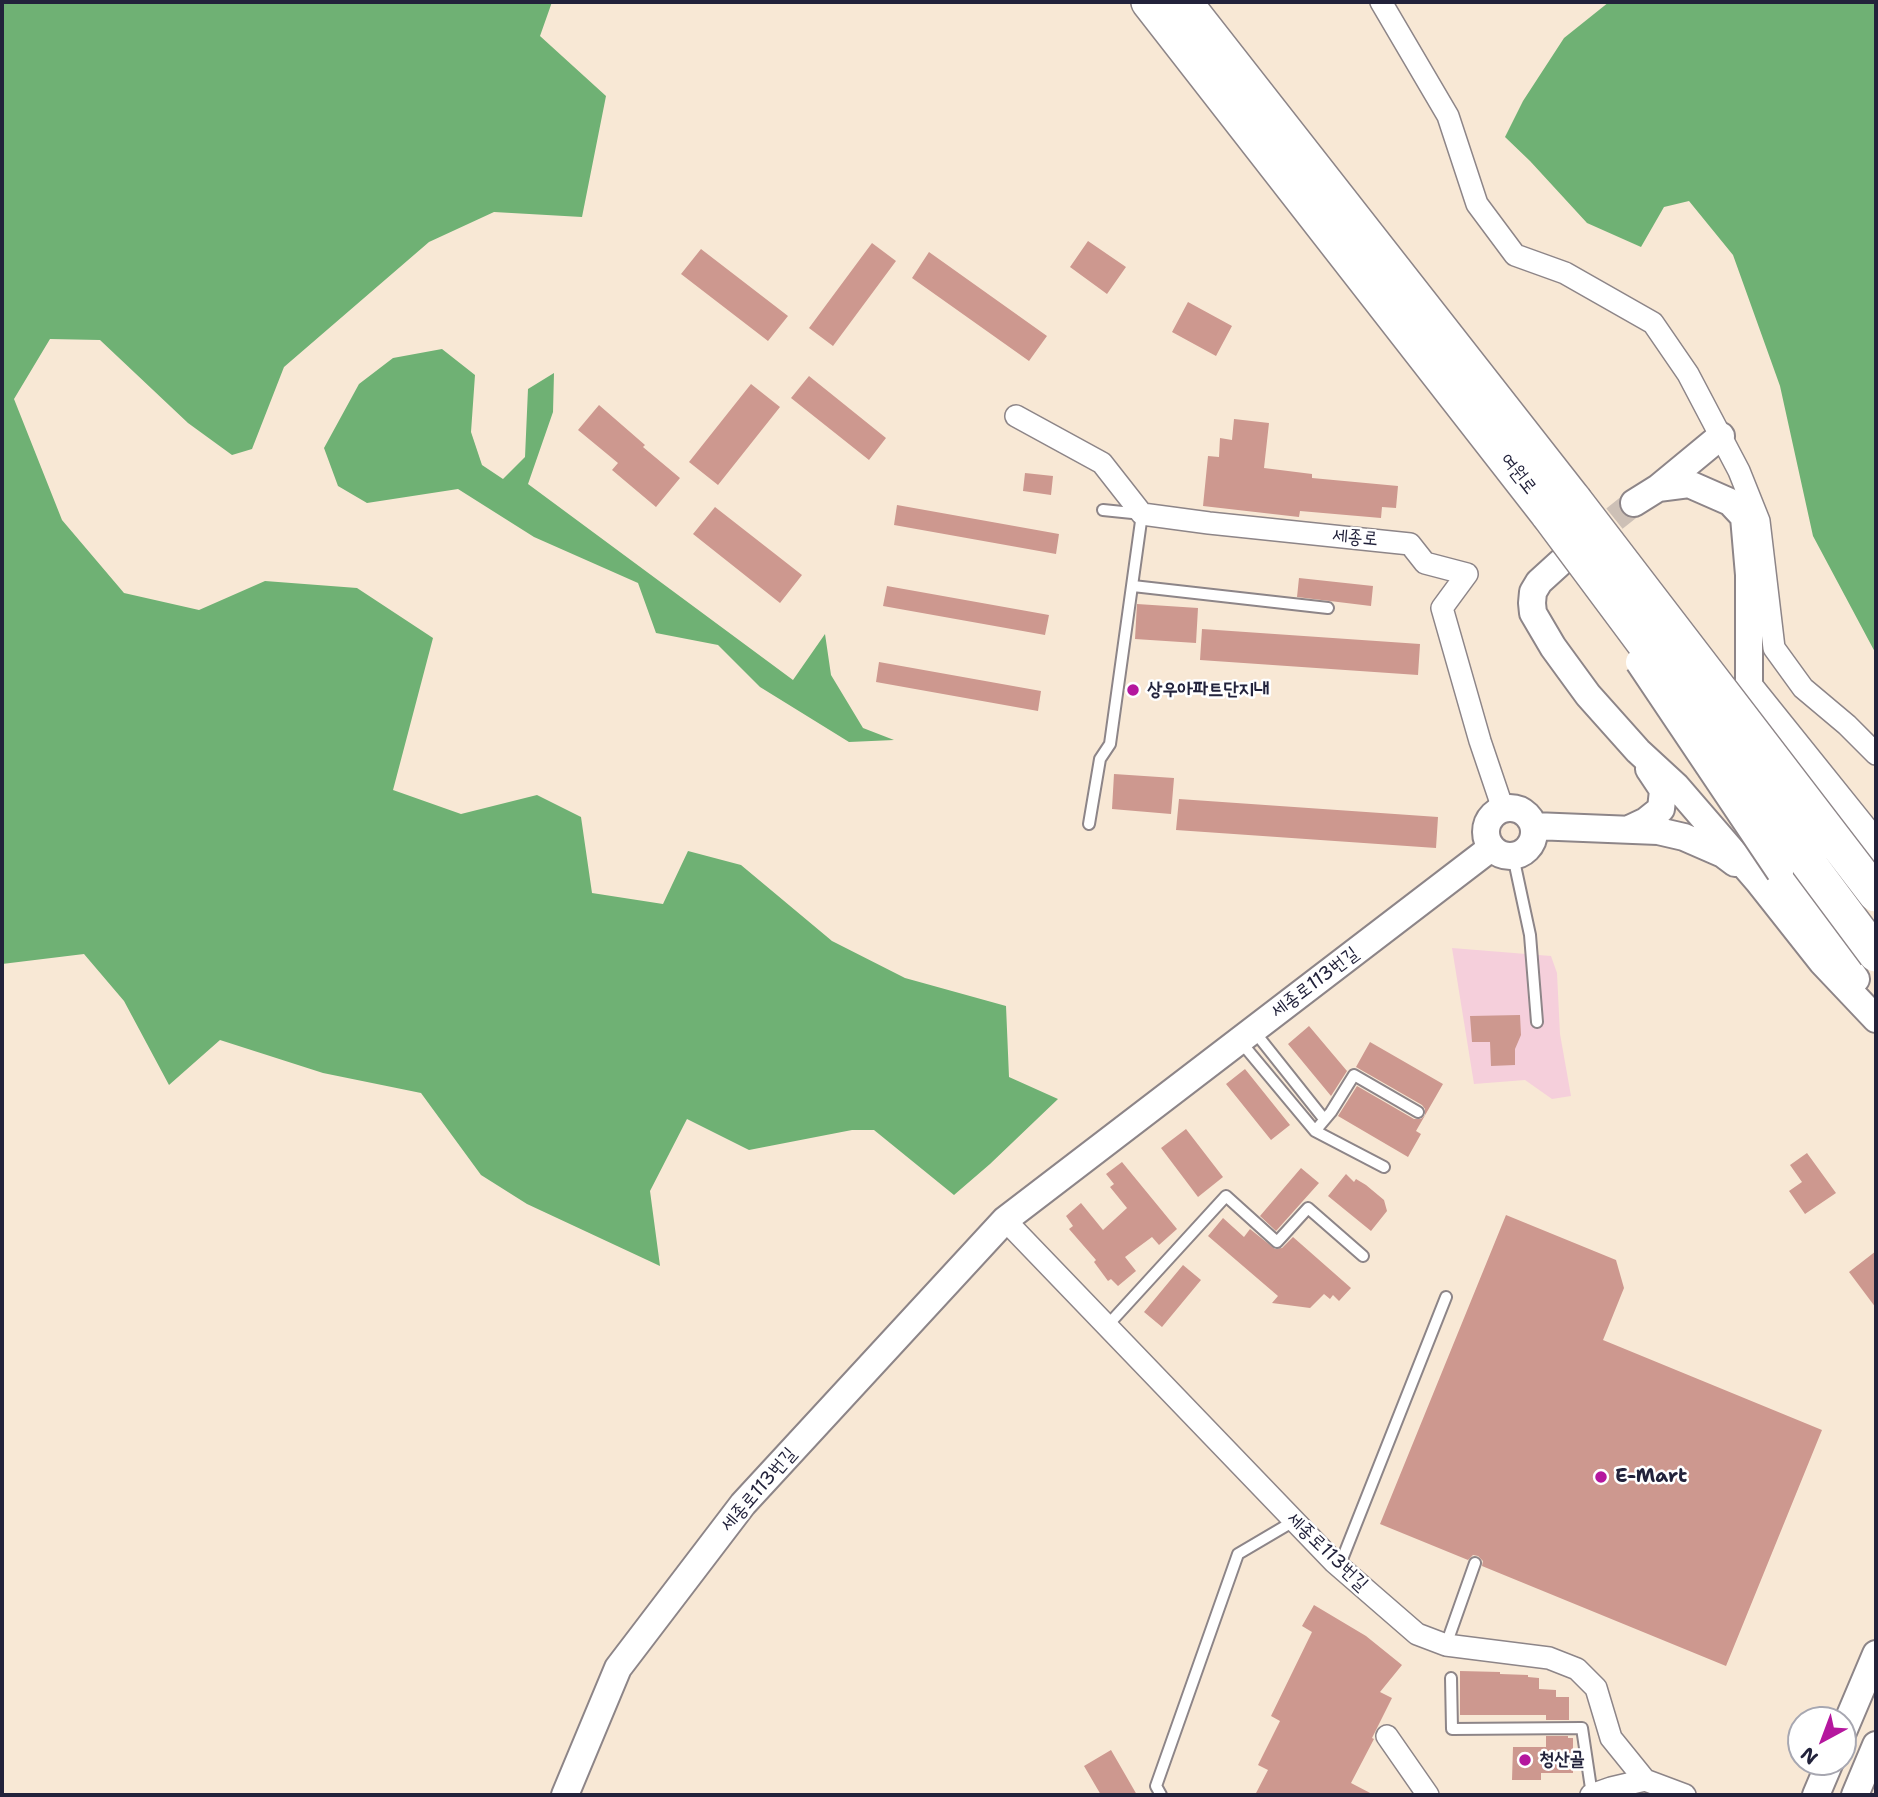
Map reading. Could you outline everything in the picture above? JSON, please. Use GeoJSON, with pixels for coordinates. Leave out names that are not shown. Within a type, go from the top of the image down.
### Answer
{"type":"FeatureCollection","features":[{"type":"Feature","properties":{"kind":"highway","name":"여원로"},"geometry":{"type":"LineString","coordinates":[[1149,2],[1568,496],[1876,894]]}},
{"type":"Feature","properties":{"kind":"highway"},"geometry":{"type":"LineString","coordinates":[[1184,2],[1568,496],[1749,693],[1876,851]]}},
{"type":"Feature","properties":{"kind":"highway","name":"여원로"},"geometry":{"type":"LineString","coordinates":[[1568,496],[1876,954]]}},
{"type":"Feature","properties":{"kind":"street"},"geometry":{"type":"LineString","coordinates":[[1381,2],[1448,116],[1477,204],[1515,255],[1565,273],[1653,323],[1688,374],[1739,471],[1759,521],[1774,648],[1802,688],[1847,725],[1876,754]]}},
{"type":"Feature","properties":{"kind":"street"},"geometry":{"type":"LineString","coordinates":[[1016,416],[1102,463],[1142,513]]}},
{"type":"Feature","properties":{"kind":"street"},"geometry":{"type":"LineString","coordinates":[[1634,503],[1658,488],[1721,436]]}},
{"type":"Feature","properties":{"kind":"street"},"geometry":{"type":"LineString","coordinates":[[1739,471],[1749,575],[1749,693]]}},
{"type":"Feature","properties":{"kind":"street"},"geometry":{"type":"LineString","coordinates":[[1658,488],[1689,484],[1730,502],[1744,517]]}},
{"type":"Feature","properties":{"kind":"street"},"geometry":{"type":"LineString","coordinates":[[1568,496],[1562,546],[1822,962],[1876,1018]]}},
{"type":"Feature","properties":{"kind":"street","name":"세종로"},"geometry":{"type":"LineString","coordinates":[[1142,513],[1209,523],[1409,544],[1425,563],[1467,573],[1442,608],[1480,741],[1503,808]]}},
{"type":"Feature","properties":{"kind":"street"},"geometry":{"type":"LineString","coordinates":[[1560,562],[1539,582],[1533,592],[1533,613],[1553,647],[1588,695],[1638,751],[1769,877],[1876,1006]]}},
{"type":"Feature","properties":{"kind":"street"},"geometry":{"type":"LineString","coordinates":[[1629,829],[1646,821],[1661,808],[1663,790],[1638,751]]}},
{"type":"Feature","properties":{"kind":"street"},"geometry":{"type":"LineString","coordinates":[[1503,808],[1518,809],[1525,813],[1534,826],[1535,834],[1528,849],[1521,854],[1502,852],[1486,833],[1487,825],[1495,812],[1503,808]]}},
{"type":"Feature","properties":{"kind":"street"},"geometry":{"type":"LineString","coordinates":[[1534,826],[1658,831],[1684,837],[1769,877]]}},
{"type":"Feature","properties":{"kind":"street","name":"세종로113번길"},"geometry":{"type":"LineString","coordinates":[[565,1795],[618,1668],[743,1504],[1005,1220],[1247,1035],[1502,852]]}},
{"type":"Feature","properties":{"kind":"street","name":"세종로113번길"},"geometry":{"type":"LineString","coordinates":[[1005,1220],[1339,1567],[1417,1634],[1446,1645],[1549,1658],[1577,1668],[1596,1688],[1611,1738],[1645,1780]]}},
{"type":"Feature","properties":{"kind":"street"},"geometry":{"type":"LineString","coordinates":[[1854,1706],[1876,1654]]}},
{"type":"Feature","properties":{"kind":"street"},"geometry":{"type":"LineString","coordinates":[[1387,1736],[1428,1795]]}},
{"type":"Feature","properties":{"kind":"street"},"geometry":{"type":"LineString","coordinates":[[1854,1795],[1876,1745]]}},
{"type":"Feature","properties":{"kind":"street"},"geometry":{"type":"LineString","coordinates":[[1816,1795],[1824,1776]]}},
{"type":"Feature","properties":{"kind":"street"},"geometry":{"type":"LineString","coordinates":[[1592,1795],[1645,1780],[1685,1795]]}},
{"type":"Feature","properties":{"kind":"lane"},"geometry":{"type":"LineString","coordinates":[[1089,824],[1100,759],[1110,744],[1142,513],[1103,510]]}},
{"type":"Feature","properties":{"kind":"lane"},"geometry":{"type":"LineString","coordinates":[[1133,586],[1328,608]]}},
{"type":"Feature","properties":{"kind":"lane"},"geometry":{"type":"LineString","coordinates":[[1502,852],[1530,934],[1537,1022]]}},
{"type":"Feature","properties":{"kind":"lane"},"geometry":{"type":"LineString","coordinates":[[1247,1035],[1324,1119]]}},
{"type":"Feature","properties":{"kind":"lane"},"geometry":{"type":"LineString","coordinates":[[1247,1035],[1315,1131],[1384,1167]]}},
{"type":"Feature","properties":{"kind":"lane"},"geometry":{"type":"LineString","coordinates":[[1315,1131],[1354,1075],[1418,1112]]}},
{"type":"Feature","properties":{"kind":"lane"},"geometry":{"type":"LineString","coordinates":[[1107,1326],[1226,1196],[1277,1242],[1308,1208],[1363,1256]]}},
{"type":"Feature","properties":{"kind":"lane"},"geometry":{"type":"LineString","coordinates":[[1339,1567],[1446,1297]]}},
{"type":"Feature","properties":{"kind":"lane"},"geometry":{"type":"LineString","coordinates":[[1161,1795],[1156,1786],[1238,1554],[1294,1521]]}},
{"type":"Feature","properties":{"kind":"lane"},"geometry":{"type":"LineString","coordinates":[[1446,1645],[1475,1563]]}},
{"type":"Feature","properties":{"kind":"lane"},"geometry":{"type":"LineString","coordinates":[[1451,1678],[1452,1729],[1582,1728],[1592,1795]]}},
{"type":"Feature","properties":{"kind":"shaded area"},"geometry":{"type":"Polygon","coordinates":[[[1452,948],[1551,956],[1557,973],[1560,1034],[1571,1096],[1552,1099],[1525,1080],[1474,1084],[1452,948]]]}},
{"type":"Feature","properties":{"kind":"green space"},"geometry":{"type":"Polygon","coordinates":[[[2,2],[552,2],[540,36],[606,96],[582,217],[494,212],[429,242],[284,367],[252,449],[232,455],[188,423],[100,340],[50,339],[14,399],[62,520],[124,593],[199,610],[265,581],[357,588],[433,638],[393,790],[461,814],[537,795],[581,817],[592,893],[663,904],[688,851],[741,865],[832,941],[905,978],[1006,1006],[1009,1077],[1058,1099],[954,1195],[874,1130],[852,1130],[749,1150],[687,1119],[650,1191],[660,1266],[527,1204],[481,1175],[421,1093],[323,1073],[220,1040],[169,1085],[124,1001],[84,954],[2,964],[2,2]]]}},
{"type":"Feature","properties":{"kind":"green space"},"geometry":{"type":"Polygon","coordinates":[[[1609,2],[1876,2],[1876,654],[1813,536],[1780,386],[1733,255],[1689,201],[1664,207],[1641,247],[1587,223],[1505,137],[1523,101],[1564,38],[1609,2]]]}},
{"type":"Feature","properties":{"kind":"green space"},"geometry":{"type":"Polygon","coordinates":[[[442,349],[475,375],[471,432],[482,465],[503,479],[525,457],[528,389],[554,373],[553,412],[528,484],[793,680],[825,634],[831,675],[863,728],[894,740],[849,742],[760,687],[718,645],[656,633],[638,583],[534,537],[458,489],[367,503],[338,486],[324,448],[359,384],[393,358],[442,349]]]}},
{"type":"Feature","properties":{"kind":"building"},"geometry":{"type":"Polygon","coordinates":[[[1088,241],[1126,267],[1107,294],[1070,267],[1088,241]]]}},
{"type":"Feature","properties":{"kind":"building"},"geometry":{"type":"Polygon","coordinates":[[[872,243],[896,261],[833,346],[809,328],[872,243]]]}},
{"type":"Feature","properties":{"kind":"building"},"geometry":{"type":"Polygon","coordinates":[[[701,249],[788,316],[768,341],[681,274],[701,249]]]}},
{"type":"Feature","properties":{"kind":"building"},"geometry":{"type":"Polygon","coordinates":[[[929,252],[1047,336],[1029,361],[912,278],[929,252]]]}},
{"type":"Feature","properties":{"kind":"building"},"geometry":{"type":"Polygon","coordinates":[[[1188,302],[1232,326],[1216,356],[1172,332],[1188,302]]]}},
{"type":"Feature","properties":{"kind":"building"},"geometry":{"type":"Polygon","coordinates":[[[809,376],[886,438],[869,460],[791,398],[809,376]]]}},
{"type":"Feature","properties":{"kind":"building"},"geometry":{"type":"Polygon","coordinates":[[[751,384],[780,407],[718,485],[689,462],[751,384]]]}},
{"type":"Feature","properties":{"kind":"building"},"geometry":{"type":"Polygon","coordinates":[[[599,405],[680,478],[656,507],[612,470],[618,463],[578,430],[599,405]]]}},
{"type":"Feature","properties":{"kind":"building"},"geometry":{"type":"Polygon","coordinates":[[[1234,419],[1269,423],[1264,468],[1312,474],[1312,478],[1398,486],[1396,508],[1382,507],[1381,518],[1300,511],[1299,517],[1203,506],[1208,456],[1219,457],[1220,438],[1232,440],[1234,419]]]}},
{"type":"Feature","properties":{"kind":"building"},"geometry":{"type":"Polygon","coordinates":[[[1025,473],[1053,476],[1051,495],[1023,491],[1025,473]]]}},
{"type":"Feature","properties":{"kind":"building"},"geometry":{"type":"Polygon","coordinates":[[[897,505],[1059,534],[1056,554],[894,525],[897,505]]]}},
{"type":"Feature","properties":{"kind":"building"},"geometry":{"type":"Polygon","coordinates":[[[715,507],[802,575],[780,603],[693,534],[715,507]]]}},
{"type":"Feature","properties":{"kind":"building"},"geometry":{"type":"Polygon","coordinates":[[[1299,578],[1373,586],[1371,606],[1297,597],[1299,578]]]}},
{"type":"Feature","properties":{"kind":"building"},"geometry":{"type":"Polygon","coordinates":[[[887,586],[1049,615],[1045,635],[883,606],[887,586]]]}},
{"type":"Feature","properties":{"kind":"building"},"geometry":{"type":"Polygon","coordinates":[[[1137,604],[1198,608],[1196,643],[1135,639],[1137,604]]]}},
{"type":"Feature","properties":{"kind":"building"},"geometry":{"type":"Polygon","coordinates":[[[1202,629],[1420,644],[1418,675],[1200,660],[1202,629]]]}},
{"type":"Feature","properties":{"kind":"building"},"geometry":{"type":"Polygon","coordinates":[[[879,662],[1041,691],[1038,711],[876,682],[879,662]]]}},
{"type":"Feature","properties":{"kind":"building"},"geometry":{"type":"Polygon","coordinates":[[[1114,774],[1174,778],[1171,814],[1112,809],[1114,774]]]}},
{"type":"Feature","properties":{"kind":"building"},"geometry":{"type":"Polygon","coordinates":[[[1179,799],[1438,817],[1436,848],[1176,830],[1179,799]]]}},
{"type":"Feature","properties":{"kind":"building"},"geometry":{"type":"Polygon","coordinates":[[[1520,1015],[1521,1035],[1515,1049],[1515,1065],[1491,1066],[1490,1042],[1472,1042],[1470,1016],[1520,1015]]]}},
{"type":"Feature","properties":{"kind":"building"},"geometry":{"type":"Polygon","coordinates":[[[1309,1026],[1347,1071],[1331,1096],[1288,1044],[1309,1026]]]}},
{"type":"Feature","properties":{"kind":"building"},"geometry":{"type":"Polygon","coordinates":[[[1370,1042],[1443,1084],[1416,1131],[1421,1134],[1408,1157],[1338,1116],[1357,1086],[1414,1119],[1421,1119],[1425,1115],[1422,1105],[1356,1067],[1370,1042]]]}},
{"type":"Feature","properties":{"kind":"building"},"geometry":{"type":"Polygon","coordinates":[[[1245,1069],[1290,1125],[1271,1140],[1226,1084],[1245,1069]]]}},
{"type":"Feature","properties":{"kind":"building"},"geometry":{"type":"Polygon","coordinates":[[[1186,1129],[1223,1177],[1198,1197],[1161,1148],[1186,1129]]]}},
{"type":"Feature","properties":{"kind":"building"},"geometry":{"type":"Polygon","coordinates":[[[1807,1153],[1836,1193],[1805,1214],[1789,1191],[1802,1182],[1790,1165],[1807,1153]]]}},
{"type":"Feature","properties":{"kind":"building"},"geometry":{"type":"Polygon","coordinates":[[[1122,1162],[1177,1229],[1159,1245],[1152,1237],[1125,1257],[1136,1271],[1118,1286],[1111,1279],[1108,1281],[1094,1262],[1096,1260],[1069,1229],[1073,1226],[1066,1216],[1081,1203],[1103,1230],[1127,1208],[1110,1187],[1114,1184],[1106,1174],[1122,1162]]]}},
{"type":"Feature","properties":{"kind":"building"},"geometry":{"type":"Polygon","coordinates":[[[1301,1168],[1319,1183],[1276,1231],[1260,1216],[1301,1168]]]}},
{"type":"Feature","properties":{"kind":"building"},"geometry":{"type":"Polygon","coordinates":[[[1346,1174],[1354,1182],[1356,1179],[1366,1185],[1384,1200],[1387,1211],[1371,1231],[1328,1196],[1346,1174]]]}},
{"type":"Feature","properties":{"kind":"building","name":"E-Mart"},"geometry":{"type":"Polygon","coordinates":[[[1506,1215],[1616,1260],[1624,1288],[1603,1340],[1822,1430],[1726,1666],[1482,1566],[1483,1561],[1478,1556],[1473,1555],[1468,1560],[1380,1524],[1506,1215]]]}},
{"type":"Feature","properties":{"kind":"building"},"geometry":{"type":"Polygon","coordinates":[[[1223,1218],[1244,1237],[1250,1229],[1275,1249],[1282,1248],[1293,1237],[1351,1288],[1339,1301],[1333,1295],[1330,1299],[1324,1294],[1310,1308],[1272,1303],[1278,1296],[1208,1236],[1223,1218]]]}},
{"type":"Feature","properties":{"kind":"building"},"geometry":{"type":"Polygon","coordinates":[[[1876,1251],[1876,1308],[1849,1272],[1876,1251]]]}},
{"type":"Feature","properties":{"kind":"building"},"geometry":{"type":"Polygon","coordinates":[[[1183,1265],[1201,1280],[1162,1327],[1144,1312],[1183,1265]]]}},
{"type":"Feature","properties":{"kind":"building"},"geometry":{"type":"Polygon","coordinates":[[[1314,1605],[1366,1636],[1402,1665],[1380,1692],[1392,1698],[1351,1783],[1374,1795],[1255,1795],[1268,1770],[1258,1765],[1280,1721],[1271,1716],[1312,1632],[1302,1626],[1314,1605]]]}},
{"type":"Feature","properties":{"kind":"building"},"geometry":{"type":"Polygon","coordinates":[[[1460,1671],[1500,1672],[1539,1678],[1539,1689],[1556,1690],[1556,1697],[1569,1697],[1569,1720],[1546,1720],[1546,1715],[1460,1715],[1460,1671]]]}},
{"type":"Feature","properties":{"kind":"building"},"geometry":{"type":"Polygon","coordinates":[[[1546,1736],[1573,1738],[1573,1773],[1541,1773],[1541,1780],[1512,1780],[1513,1747],[1546,1747],[1546,1736]]]}},
{"type":"Feature","properties":{"kind":"building"},"geometry":{"type":"Polygon","coordinates":[[[1111,1750],[1137,1795],[1101,1795],[1084,1766],[1111,1750]]]}},
{"type":"Feature","properties":{"kind":"tunnel"},"geometry":{"type":"LineString","coordinates":[[1584,543],[1634,503]]}},
{"type":"Feature","properties":{"kind":"place","name":"상우아파트단지내"},"geometry":{"type":"Point","coordinates":[1133,690]}},
{"type":"Feature","properties":{"kind":"place","name":"E-Mart"},"geometry":{"type":"Point","coordinates":[1601,1477]}},
{"type":"Feature","properties":{"kind":"place","name":"청산골"},"geometry":{"type":"Point","coordinates":[1525,1760]}}]}
